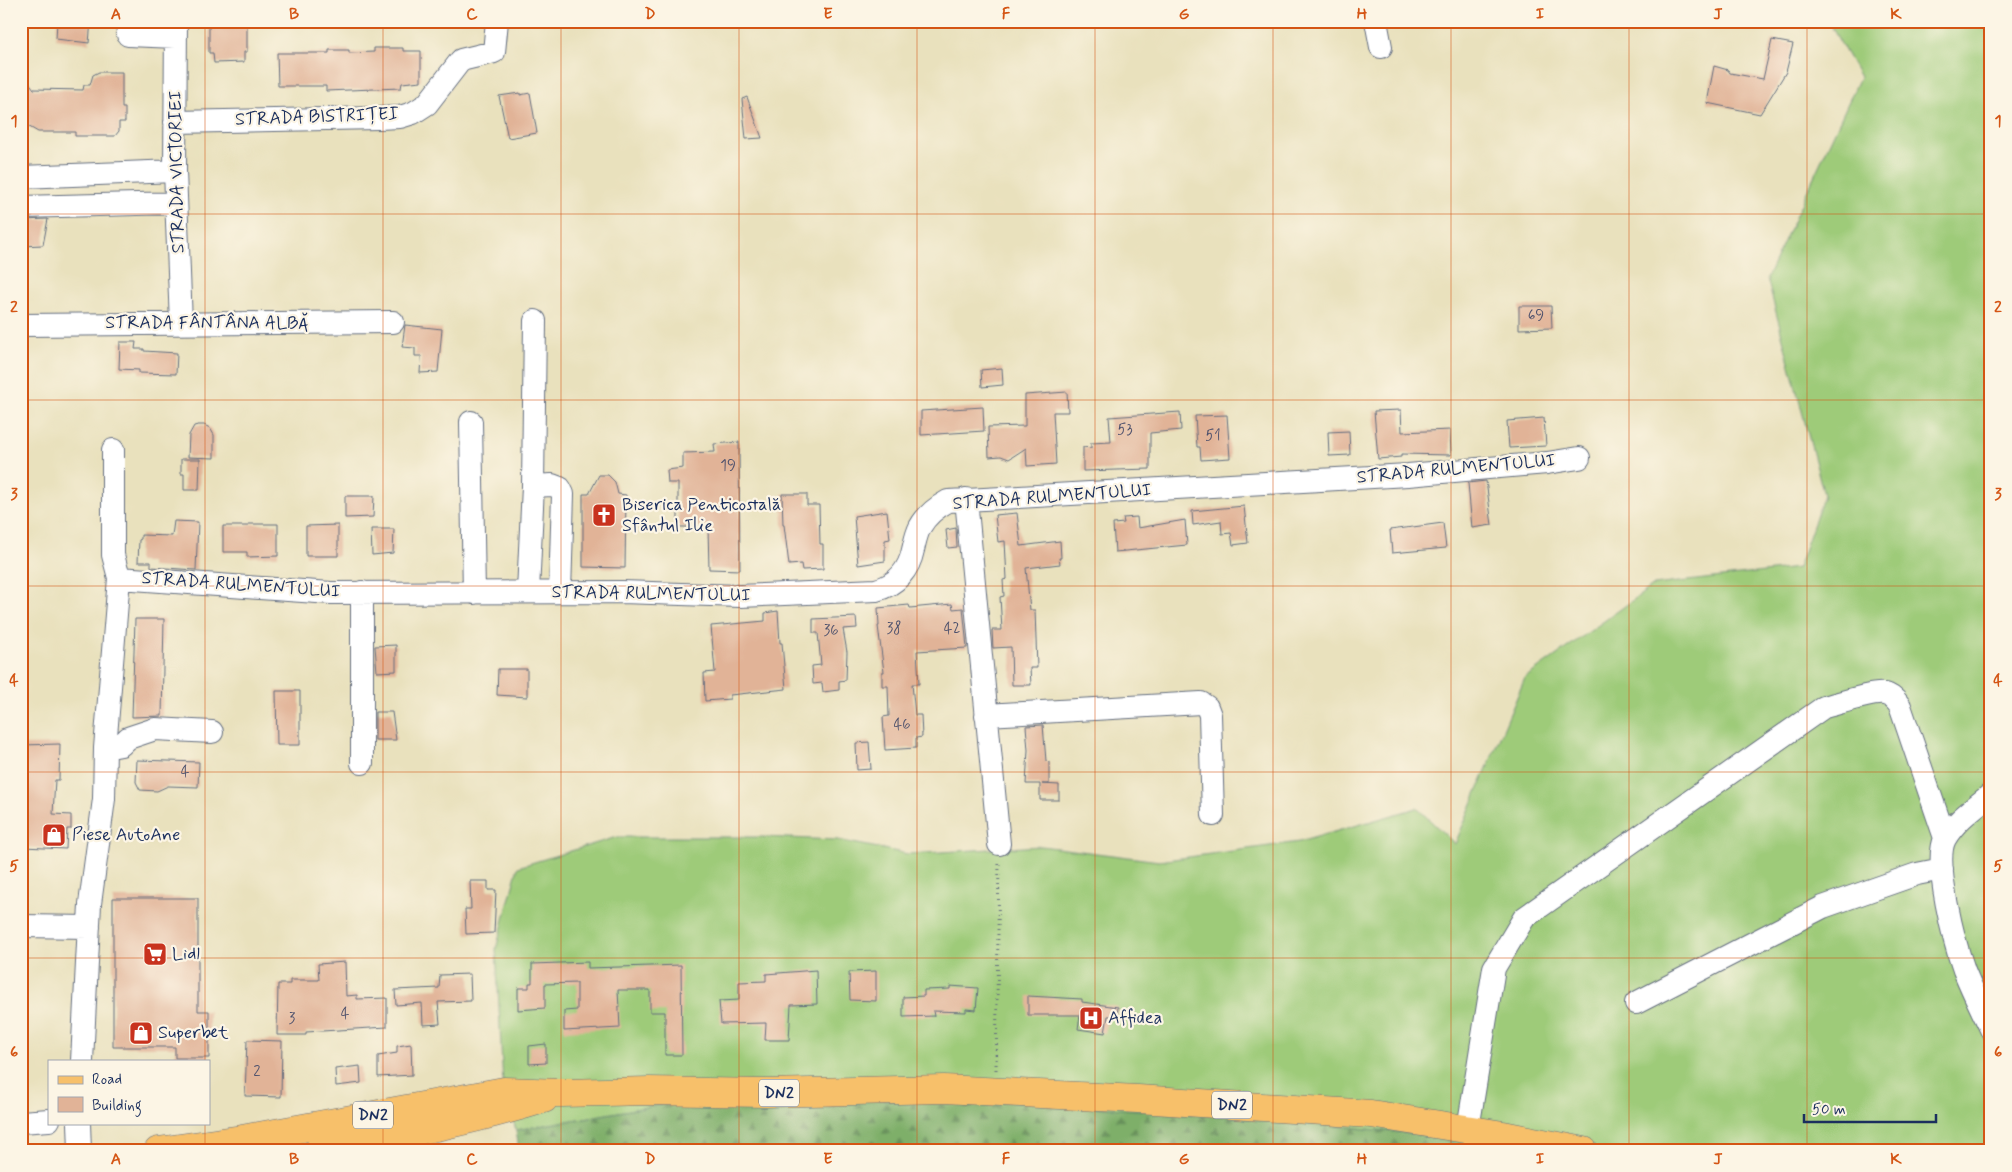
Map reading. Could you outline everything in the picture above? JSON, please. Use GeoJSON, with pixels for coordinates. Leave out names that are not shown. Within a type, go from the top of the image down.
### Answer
{"type":"FeatureCollection","features":[{"type":"Feature","properties":{"kind":"main road","name":"DN2"},"geometry":{"type":"LineString","coordinates":[[158,1151],[232,1146],[504,1091],[562,1093],[649,1091],[765,1093],[944,1089],[1371,1114],[1468,1129],[1584,1151]]}},
{"type":"Feature","properties":{"kind":"main road","name":"DN2"},"geometry":{"type":"LineString","coordinates":[[318,1151],[397,1136],[505,1111],[562,1093]]}},
{"type":"Feature","properties":{"kind":"street"},"geometry":{"type":"LineString","coordinates":[[127,21],[128,34],[176,29]]}},
{"type":"Feature","properties":{"kind":"street","name":"STRADA BISTRIȚEI"},"geometry":{"type":"LineString","coordinates":[[175,122],[400,117],[413,113],[428,104],[461,60],[494,52],[497,21]]}},
{"type":"Feature","properties":{"kind":"street"},"geometry":{"type":"LineString","coordinates":[[1376,21],[1381,48]]}},
{"type":"Feature","properties":{"kind":"street","name":"STRADA VICTORIEI"},"geometry":{"type":"LineString","coordinates":[[176,29],[175,171],[181,323]]}},
{"type":"Feature","properties":{"kind":"street"},"geometry":{"type":"LineString","coordinates":[[21,177],[175,171]]}},
{"type":"Feature","properties":{"kind":"street"},"geometry":{"type":"LineString","coordinates":[[21,206],[176,203]]}},
{"type":"Feature","properties":{"kind":"street","name":"STRADA FÂNTÂNA ALBĂ"},"geometry":{"type":"LineString","coordinates":[[21,325],[393,322]]}},
{"type":"Feature","properties":{"kind":"street"},"geometry":{"type":"LineString","coordinates":[[528,592],[533,486],[535,322]]}},
{"type":"Feature","properties":{"kind":"street"},"geometry":{"type":"LineString","coordinates":[[471,422],[474,593]]}},
{"type":"Feature","properties":{"kind":"street"},"geometry":{"type":"LineString","coordinates":[[82,1060],[89,927],[104,799],[105,748],[119,578],[113,555],[113,450]]}},
{"type":"Feature","properties":{"kind":"street","name":"STRADA RULMENTULUI"},"geometry":{"type":"LineString","coordinates":[[119,578],[331,593],[622,592],[740,596],[876,590],[893,584],[900,577],[911,557],[915,537],[920,526],[930,514],[948,501],[1408,475],[1547,463],[1579,458]]}},
{"type":"Feature","properties":{"kind":"street"},"geometry":{"type":"LineString","coordinates":[[533,486],[552,485],[560,488],[563,494],[560,592]]}},
{"type":"Feature","properties":{"kind":"street"},"geometry":{"type":"LineString","coordinates":[[966,499],[999,844]]}},
{"type":"Feature","properties":{"kind":"street","name":"STRADA RULMENTULUI"},"geometry":{"type":"LineString","coordinates":[[362,592],[362,763]]}},
{"type":"Feature","properties":{"kind":"street"},"geometry":{"type":"LineString","coordinates":[[1468,1129],[1494,968],[1524,918],[1824,707],[1881,693],[1896,700],[1900,706],[1945,838]]}},
{"type":"Feature","properties":{"kind":"street"},"geometry":{"type":"LineString","coordinates":[[986,715],[1201,703],[1207,707],[1210,715],[1213,815]]}},
{"type":"Feature","properties":{"kind":"street"},"geometry":{"type":"LineString","coordinates":[[105,748],[121,745],[128,738],[155,729],[212,732]]}},
{"type":"Feature","properties":{"kind":"street"},"geometry":{"type":"LineString","coordinates":[[1991,794],[1967,813],[1945,838],[1941,854],[1944,886],[1964,969],[1991,1029]]}},
{"type":"Feature","properties":{"kind":"street"},"geometry":{"type":"LineString","coordinates":[[1636,1002],[1823,907],[1917,874],[1942,870]]}},
{"type":"Feature","properties":{"kind":"street"},"geometry":{"type":"LineString","coordinates":[[21,926],[89,927]]}},
{"type":"Feature","properties":{"kind":"street"},"geometry":{"type":"LineString","coordinates":[[21,1122],[48,1120]]}},
{"type":"Feature","properties":{"kind":"street"},"geometry":{"type":"LineString","coordinates":[[79,1124],[80,1151]]}},
{"type":"Feature","properties":{"kind":"path"},"geometry":{"type":"LineString","coordinates":[[996,1091],[999,844]]}},
{"type":"Feature","properties":{"kind":"green space"},"geometry":{"type":"Polygon","coordinates":[[[1828,21],[1991,21],[1991,1151],[1538,1151],[1466,1139],[1288,1121],[704,1097],[516,1130],[503,1085],[496,949],[518,867],[617,837],[761,837],[838,840],[908,854],[1041,846],[1159,861],[1299,842],[1417,808],[1455,844],[1525,678],[1654,585],[1798,568],[1824,495],[1767,278],[1860,77],[1828,21]]]}},
{"type":"Feature","properties":{"kind":"green space"},"geometry":{"type":"Polygon","coordinates":[[[704,1097],[1028,1102],[1288,1121],[1466,1139],[1538,1151],[519,1151],[516,1130],[704,1097]]]}},
{"type":"Feature","properties":{"kind":"building"},"geometry":{"type":"Polygon","coordinates":[[[57,21],[91,21],[89,43],[56,39],[57,21]]]}},
{"type":"Feature","properties":{"kind":"building"},"geometry":{"type":"Polygon","coordinates":[[[212,21],[243,21],[243,25],[247,24],[247,52],[244,52],[244,62],[214,63],[213,53],[209,53],[209,25],[212,25],[212,21]]]}},
{"type":"Feature","properties":{"kind":"building"},"geometry":{"type":"Polygon","coordinates":[[[1772,40],[1793,44],[1786,72],[1760,114],[1707,103],[1714,66],[1728,70],[1730,73],[1763,79],[1772,40]]]}},
{"type":"Feature","properties":{"kind":"building"},"geometry":{"type":"Polygon","coordinates":[[[374,48],[403,48],[403,51],[421,51],[421,81],[402,83],[401,88],[326,91],[326,86],[278,86],[277,53],[329,53],[329,50],[349,50],[349,53],[374,52],[374,48]]]}},
{"type":"Feature","properties":{"kind":"building"},"geometry":{"type":"Polygon","coordinates":[[[21,72],[34,89],[83,90],[84,85],[90,85],[93,75],[99,72],[122,72],[122,108],[125,108],[125,122],[119,122],[119,131],[115,136],[75,136],[75,132],[38,132],[26,125],[21,117],[21,72]]]}},
{"type":"Feature","properties":{"kind":"building"},"geometry":{"type":"Polygon","coordinates":[[[520,93],[520,95],[530,93],[537,133],[508,138],[499,96],[520,93]]]}},
{"type":"Feature","properties":{"kind":"building"},"geometry":{"type":"Polygon","coordinates":[[[747,97],[762,138],[746,139],[742,99],[747,97]]]}},
{"type":"Feature","properties":{"kind":"building"},"geometry":{"type":"Polygon","coordinates":[[[48,219],[43,245],[21,246],[21,220],[48,219]]]}},
{"type":"Feature","properties":{"kind":"building"},"geometry":{"type":"Polygon","coordinates":[[[1519,306],[1551,306],[1552,328],[1519,329],[1519,306]]]}},
{"type":"Feature","properties":{"kind":"building"},"geometry":{"type":"Polygon","coordinates":[[[405,325],[442,329],[438,372],[420,373],[421,356],[415,356],[415,348],[402,347],[405,325]]]}},
{"type":"Feature","properties":{"kind":"building"},"geometry":{"type":"Polygon","coordinates":[[[120,342],[136,342],[135,349],[144,349],[144,351],[177,353],[176,374],[139,373],[139,370],[119,369],[120,342]]]}},
{"type":"Feature","properties":{"kind":"building"},"geometry":{"type":"Polygon","coordinates":[[[1002,368],[1003,385],[982,387],[981,370],[1002,368]]]}},
{"type":"Feature","properties":{"kind":"building"},"geometry":{"type":"Polygon","coordinates":[[[1067,392],[1068,412],[1053,412],[1056,464],[1027,466],[1026,448],[1009,459],[1001,456],[989,457],[988,427],[1025,426],[1025,395],[1067,392]]]}},
{"type":"Feature","properties":{"kind":"building"},"geometry":{"type":"Polygon","coordinates":[[[983,407],[984,431],[921,435],[921,411],[983,407]]]}},
{"type":"Feature","properties":{"kind":"building"},"geometry":{"type":"Polygon","coordinates":[[[1401,410],[1402,432],[1450,430],[1451,455],[1401,454],[1401,457],[1378,459],[1374,411],[1401,410]]]}},
{"type":"Feature","properties":{"kind":"building"},"geometry":{"type":"Polygon","coordinates":[[[1180,412],[1181,430],[1150,433],[1150,469],[1083,471],[1083,447],[1091,448],[1091,443],[1111,442],[1109,417],[1180,412]]]}},
{"type":"Feature","properties":{"kind":"building"},"geometry":{"type":"Polygon","coordinates":[[[1227,415],[1230,458],[1201,460],[1200,447],[1197,447],[1195,416],[1227,415]]]}},
{"type":"Feature","properties":{"kind":"building"},"geometry":{"type":"Polygon","coordinates":[[[1544,418],[1546,446],[1509,448],[1507,421],[1544,418]]]}},
{"type":"Feature","properties":{"kind":"building"},"geometry":{"type":"Polygon","coordinates":[[[194,426],[210,428],[214,435],[214,458],[188,457],[189,435],[194,426]]]}},
{"type":"Feature","properties":{"kind":"building"},"geometry":{"type":"Polygon","coordinates":[[[1349,431],[1350,455],[1329,456],[1328,432],[1349,431]]]}},
{"type":"Feature","properties":{"kind":"building"},"geometry":{"type":"Polygon","coordinates":[[[739,442],[740,570],[709,569],[708,527],[678,527],[678,483],[668,483],[667,470],[683,468],[683,453],[715,452],[714,444],[739,442]]]}},
{"type":"Feature","properties":{"kind":"building"},"geometry":{"type":"Polygon","coordinates":[[[181,459],[200,459],[199,490],[184,490],[184,474],[181,474],[181,459]]]}},
{"type":"Feature","properties":{"kind":"building","name":"Biserica Penticostală Sfântul Ilie"},"geometry":{"type":"Polygon","coordinates":[[[599,475],[608,475],[615,482],[618,494],[626,495],[625,568],[583,567],[583,494],[589,494],[599,475]]]}},
{"type":"Feature","properties":{"kind":"building"},"geometry":{"type":"Polygon","coordinates":[[[1486,481],[1492,525],[1472,528],[1468,483],[1486,481]]]}},
{"type":"Feature","properties":{"kind":"building"},"geometry":{"type":"Polygon","coordinates":[[[782,494],[807,494],[807,505],[819,505],[820,544],[823,544],[823,569],[802,570],[801,564],[789,565],[783,525],[782,494]]]}},
{"type":"Feature","properties":{"kind":"building"},"geometry":{"type":"Polygon","coordinates":[[[345,496],[374,496],[373,517],[345,518],[345,496]]]}},
{"type":"Feature","properties":{"kind":"building"},"geometry":{"type":"Polygon","coordinates":[[[1244,506],[1248,543],[1233,545],[1231,533],[1222,534],[1221,521],[1193,525],[1192,511],[1244,506]]]}},
{"type":"Feature","properties":{"kind":"building"},"geometry":{"type":"Polygon","coordinates":[[[887,511],[890,539],[885,540],[885,561],[858,565],[854,516],[887,511]]]}},
{"type":"Feature","properties":{"kind":"building"},"geometry":{"type":"Polygon","coordinates":[[[1017,513],[1021,546],[1060,541],[1060,564],[1026,568],[1030,610],[1035,610],[1037,668],[1030,668],[1031,685],[1012,685],[1011,647],[993,648],[992,630],[1002,630],[1000,597],[1004,596],[1003,580],[1007,579],[1005,541],[998,542],[995,515],[1017,513]]]}},
{"type":"Feature","properties":{"kind":"building"},"geometry":{"type":"Polygon","coordinates":[[[1137,517],[1138,528],[1185,520],[1187,545],[1115,552],[1113,524],[1124,523],[1123,518],[1137,517]]]}},
{"type":"Feature","properties":{"kind":"building"},"geometry":{"type":"Polygon","coordinates":[[[174,521],[198,522],[196,570],[151,567],[151,562],[138,562],[141,535],[172,536],[174,521]]]}},
{"type":"Feature","properties":{"kind":"building"},"geometry":{"type":"Polygon","coordinates":[[[1443,523],[1446,548],[1392,553],[1390,530],[1443,523]]]}},
{"type":"Feature","properties":{"kind":"building"},"geometry":{"type":"Polygon","coordinates":[[[248,524],[278,524],[278,556],[247,557],[247,552],[223,552],[223,526],[248,526],[248,524]]]}},
{"type":"Feature","properties":{"kind":"building"},"geometry":{"type":"Polygon","coordinates":[[[338,525],[338,556],[306,556],[306,526],[338,525]]]}},
{"type":"Feature","properties":{"kind":"building"},"geometry":{"type":"Polygon","coordinates":[[[956,528],[957,547],[948,548],[946,530],[956,528]]]}},
{"type":"Feature","properties":{"kind":"building"},"geometry":{"type":"Polygon","coordinates":[[[371,529],[394,529],[393,553],[372,555],[371,529]]]}},
{"type":"Feature","properties":{"kind":"building"},"geometry":{"type":"Polygon","coordinates":[[[952,604],[953,609],[963,608],[967,648],[917,651],[919,684],[912,684],[915,715],[921,715],[922,737],[916,738],[916,748],[885,750],[883,717],[889,716],[888,686],[882,686],[882,672],[884,672],[878,626],[878,608],[909,605],[910,608],[952,604]]]}},
{"type":"Feature","properties":{"kind":"building"},"geometry":{"type":"Polygon","coordinates":[[[778,611],[786,689],[730,695],[730,699],[705,701],[704,673],[715,672],[711,626],[765,621],[765,613],[778,611]]]}},
{"type":"Feature","properties":{"kind":"building"},"geometry":{"type":"Polygon","coordinates":[[[856,617],[857,628],[843,629],[847,652],[846,680],[839,681],[839,690],[823,692],[822,683],[813,684],[812,666],[821,665],[818,633],[813,633],[813,619],[856,617]]]}},
{"type":"Feature","properties":{"kind":"building"},"geometry":{"type":"Polygon","coordinates":[[[135,619],[164,619],[162,716],[132,717],[135,619]]]}},
{"type":"Feature","properties":{"kind":"building"},"geometry":{"type":"Polygon","coordinates":[[[396,645],[396,671],[377,672],[375,646],[396,645]]]}},
{"type":"Feature","properties":{"kind":"building"},"geometry":{"type":"Polygon","coordinates":[[[498,669],[527,669],[527,697],[497,695],[498,669]]]}},
{"type":"Feature","properties":{"kind":"building"},"geometry":{"type":"Polygon","coordinates":[[[276,691],[300,691],[300,745],[277,745],[276,691]]]}},
{"type":"Feature","properties":{"kind":"building"},"geometry":{"type":"Polygon","coordinates":[[[375,712],[392,712],[396,740],[375,740],[375,712]]]}},
{"type":"Feature","properties":{"kind":"building"},"geometry":{"type":"Polygon","coordinates":[[[1043,725],[1046,761],[1049,762],[1049,784],[1042,784],[1059,785],[1059,800],[1040,800],[1040,784],[1026,784],[1028,750],[1026,726],[1043,725]]]}},
{"type":"Feature","properties":{"kind":"building"},"geometry":{"type":"Polygon","coordinates":[[[869,742],[871,769],[857,770],[856,743],[869,742]]]}},
{"type":"Feature","properties":{"kind":"building"},"geometry":{"type":"Polygon","coordinates":[[[60,744],[59,780],[55,780],[53,814],[71,815],[71,829],[67,829],[66,849],[23,847],[25,793],[21,793],[22,745],[60,744]]]}},
{"type":"Feature","properties":{"kind":"building"},"geometry":{"type":"Polygon","coordinates":[[[137,760],[199,762],[198,787],[168,786],[157,791],[140,790],[136,782],[137,760]]]}},
{"type":"Feature","properties":{"kind":"building"},"geometry":{"type":"Polygon","coordinates":[[[470,881],[488,881],[488,890],[496,890],[494,933],[466,934],[465,909],[471,909],[470,881]]]}},
{"type":"Feature","properties":{"kind":"building","name":"Lidl"},"geometry":{"type":"Polygon","coordinates":[[[113,898],[198,898],[198,1011],[209,1011],[209,1058],[175,1058],[175,1047],[113,1047],[113,898]]]}},
{"type":"Feature","properties":{"kind":"building"},"geometry":{"type":"Polygon","coordinates":[[[345,962],[346,996],[357,995],[357,999],[387,998],[387,1027],[306,1032],[306,1035],[277,1035],[278,984],[290,984],[290,980],[319,980],[318,964],[345,962]]]}},
{"type":"Feature","properties":{"kind":"building"},"geometry":{"type":"Polygon","coordinates":[[[588,962],[588,968],[681,965],[682,1055],[665,1055],[665,1012],[650,1012],[650,990],[618,990],[620,1028],[564,1031],[564,1011],[577,1010],[577,983],[545,984],[545,1008],[518,1010],[518,988],[529,988],[529,983],[532,983],[532,964],[588,962]]]}},
{"type":"Feature","properties":{"kind":"building"},"geometry":{"type":"Polygon","coordinates":[[[816,970],[817,1004],[791,1005],[789,1040],[765,1040],[766,1023],[721,1024],[719,1001],[739,1000],[739,982],[766,981],[766,974],[816,970]]]}},
{"type":"Feature","properties":{"kind":"building"},"geometry":{"type":"Polygon","coordinates":[[[876,971],[876,1001],[850,1000],[849,972],[876,971]]]}},
{"type":"Feature","properties":{"kind":"building"},"geometry":{"type":"Polygon","coordinates":[[[470,974],[471,1001],[438,1002],[440,1024],[423,1025],[422,1003],[396,1005],[395,990],[439,988],[440,975],[470,974]]]}},
{"type":"Feature","properties":{"kind":"building"},"geometry":{"type":"Polygon","coordinates":[[[950,986],[978,988],[976,1010],[966,1009],[966,1012],[933,1011],[934,1016],[903,1017],[903,997],[924,996],[924,990],[950,989],[950,986]]]}},
{"type":"Feature","properties":{"kind":"building"},"geometry":{"type":"Polygon","coordinates":[[[1028,996],[1082,999],[1082,1002],[1118,1007],[1117,1016],[1108,1016],[1105,1033],[1078,1029],[1080,1015],[1028,1015],[1028,996]]]}},
{"type":"Feature","properties":{"kind":"building"},"geometry":{"type":"Polygon","coordinates":[[[247,1040],[282,1041],[281,1097],[245,1096],[247,1040]]]}},
{"type":"Feature","properties":{"kind":"building"},"geometry":{"type":"Polygon","coordinates":[[[411,1044],[412,1075],[378,1077],[378,1056],[397,1053],[397,1046],[411,1044]]]}},
{"type":"Feature","properties":{"kind":"building"},"geometry":{"type":"Polygon","coordinates":[[[546,1044],[546,1063],[529,1064],[529,1046],[546,1044]]]}},
{"type":"Feature","properties":{"kind":"building"},"geometry":{"type":"Polygon","coordinates":[[[360,1066],[361,1083],[336,1086],[335,1069],[360,1066]]]}},
{"type":"Feature","properties":{"kind":"place","name":"Biserica Penticostală Sfântul Ilie"},"geometry":{"type":"Point","coordinates":[604,515]}},
{"type":"Feature","properties":{"kind":"place","name":"Piese AutoAne"},"geometry":{"type":"Point","coordinates":[54,835]}},
{"type":"Feature","properties":{"kind":"place","name":"Lidl"},"geometry":{"type":"Point","coordinates":[155,954]}},
{"type":"Feature","properties":{"kind":"place","name":"Affidea"},"geometry":{"type":"Point","coordinates":[1091,1018]}},
{"type":"Feature","properties":{"kind":"place","name":"Superbet"},"geometry":{"type":"Point","coordinates":[141,1033]}}]}
